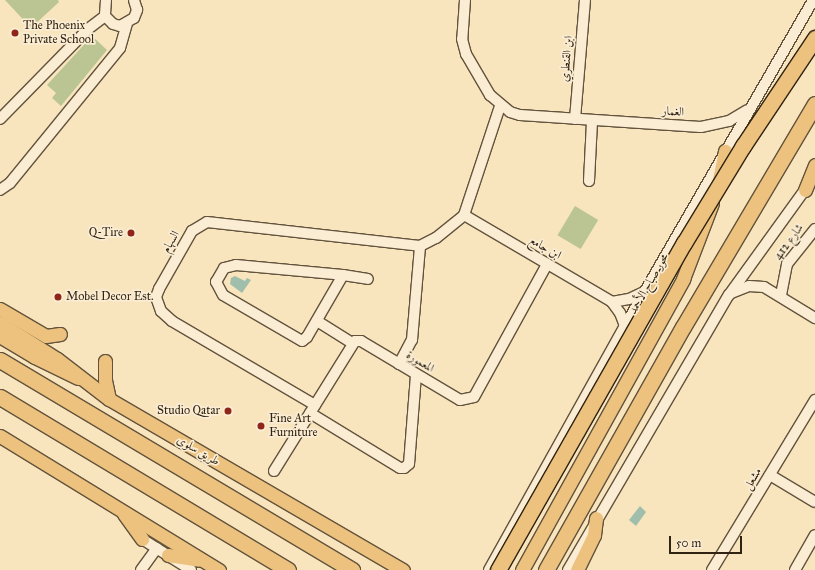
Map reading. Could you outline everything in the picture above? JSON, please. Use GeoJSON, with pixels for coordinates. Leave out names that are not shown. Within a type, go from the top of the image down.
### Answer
{"type":"FeatureCollection","features":[{"type":"Feature","properties":{"kind":"highway","name":"محور صباح الأحمد"},"geometry":{"type":"LineString","coordinates":[[498,570],[684,243],[743,146],[815,38]]}},
{"type":"Feature","properties":{"kind":"highway"},"geometry":{"type":"LineString","coordinates":[[546,570],[683,327],[815,104]]}},
{"type":"Feature","properties":{"kind":"highway"},"geometry":{"type":"LineString","coordinates":[[0,335],[35,356],[78,377]]}},
{"type":"Feature","properties":{"kind":"highway","name":"طريق سلوى"},"geometry":{"type":"LineString","coordinates":[[0,360],[352,570]]}},
{"type":"Feature","properties":{"kind":"highway"},"geometry":{"type":"LineString","coordinates":[[0,397],[288,570]]}},
{"type":"Feature","properties":{"kind":"main road"},"geometry":{"type":"LineString","coordinates":[[522,570],[683,279],[708,216],[725,151]]}},
{"type":"Feature","properties":{"kind":"main road"},"geometry":{"type":"LineString","coordinates":[[805,190],[815,165]]}},
{"type":"Feature","properties":{"kind":"main road"},"geometry":{"type":"LineString","coordinates":[[0,310],[46,336],[60,334]]}},
{"type":"Feature","properties":{"kind":"main road","name":"طريق سلوى"},"geometry":{"type":"LineString","coordinates":[[0,323],[57,359],[78,377],[109,399],[401,570]]}},
{"type":"Feature","properties":{"kind":"main road"},"geometry":{"type":"LineString","coordinates":[[105,361],[105,380],[109,399]]}},
{"type":"Feature","properties":{"kind":"main road"},"geometry":{"type":"LineString","coordinates":[[0,436],[120,508],[213,567]]}},
{"type":"Feature","properties":{"kind":"main road"},"geometry":{"type":"LineString","coordinates":[[120,508],[142,539]]}},
{"type":"Feature","properties":{"kind":"main road"},"geometry":{"type":"LineString","coordinates":[[577,570],[594,535],[596,518]]}},
{"type":"Feature","properties":{"kind":"main road"},"geometry":{"type":"LineString","coordinates":[[168,556],[213,567]]}},
{"type":"Feature","properties":{"kind":"street"},"geometry":{"type":"LineString","coordinates":[[0,119],[88,29],[105,16],[106,0]]}},
{"type":"Feature","properties":{"kind":"street"},"geometry":{"type":"LineString","coordinates":[[0,190],[10,183],[120,48],[127,24],[136,14],[134,0]]}},
{"type":"Feature","properties":{"kind":"street","name":"الغمار"},"geometry":{"type":"LineString","coordinates":[[465,0],[462,38],[465,50],[490,95],[500,106],[520,115],[700,127],[729,121],[749,109]]}},
{"type":"Feature","properties":{"kind":"street","name":"ابن القنطري"},"geometry":{"type":"LineString","coordinates":[[575,119],[585,0]]}},
{"type":"Feature","properties":{"kind":"street","name":"محور صباح الأحمد"},"geometry":{"type":"LineString","coordinates":[[489,570],[624,326],[813,0]]}},
{"type":"Feature","properties":{"kind":"street"},"geometry":{"type":"LineString","coordinates":[[105,16],[116,25],[127,24]]}},
{"type":"Feature","properties":{"kind":"street"},"geometry":{"type":"LineString","coordinates":[[399,364],[412,340],[420,246],[436,238],[464,215],[500,106]]}},
{"type":"Feature","properties":{"kind":"street"},"geometry":{"type":"LineString","coordinates":[[589,181],[592,121]]}},
{"type":"Feature","properties":{"kind":"street"},"geometry":{"type":"LineString","coordinates":[[568,570],[596,518],[729,294],[815,176]]}},
{"type":"Feature","properties":{"kind":"street","name":"ابن جامع"},"geometry":{"type":"LineString","coordinates":[[464,215],[612,302],[620,313],[624,326]]}},
{"type":"Feature","properties":{"kind":"street","name":"السهام"},"geometry":{"type":"LineString","coordinates":[[416,374],[408,464],[404,468],[400,468],[312,409],[172,321],[161,311],[156,297],[192,231],[207,222],[420,246]]}},
{"type":"Feature","properties":{"kind":"street","name":"شارع 412"},"geometry":{"type":"LineString","coordinates":[[781,295],[787,264],[815,229]]}},
{"type":"Feature","properties":{"kind":"street","name":"المعمورة"},"geometry":{"type":"LineString","coordinates":[[351,346],[361,341],[460,400],[474,397],[547,264]]}},
{"type":"Feature","properties":{"kind":"street"},"geometry":{"type":"LineString","coordinates":[[343,276],[304,340],[297,340],[223,294],[216,286],[220,272],[224,268],[236,265],[343,276],[368,279]]}},
{"type":"Feature","properties":{"kind":"street"},"geometry":{"type":"LineString","coordinates":[[729,294],[742,287],[756,286],[781,295],[815,318]]}},
{"type":"Feature","properties":{"kind":"street"},"geometry":{"type":"LineString","coordinates":[[612,302],[630,299],[645,291]]}},
{"type":"Feature","properties":{"kind":"street"},"geometry":{"type":"LineString","coordinates":[[274,471],[351,346],[315,323]]}},
{"type":"Feature","properties":{"kind":"street","name":"مشعل"},"geometry":{"type":"LineString","coordinates":[[712,570],[815,400]]}},
{"type":"Feature","properties":{"kind":"street"},"geometry":{"type":"LineString","coordinates":[[770,475],[815,502]]}},
{"type":"Feature","properties":{"kind":"street"},"geometry":{"type":"LineString","coordinates":[[795,570],[815,535]]}},
{"type":"Feature","properties":{"kind":"street"},"geometry":{"type":"LineString","coordinates":[[142,539],[191,570]]}},
{"type":"Feature","properties":{"kind":"street"},"geometry":{"type":"LineString","coordinates":[[141,570],[157,548]]}},
{"type":"Feature","properties":{"kind":"green space"},"geometry":{"type":"Polygon","coordinates":[[[5,0],[58,0],[59,2],[31,28],[5,0]]]}},
{"type":"Feature","properties":{"kind":"green space"},"geometry":{"type":"Polygon","coordinates":[[[92,36],[107,50],[61,106],[52,98],[56,93],[47,85],[92,36]]]}},
{"type":"Feature","properties":{"kind":"green space"},"geometry":{"type":"Polygon","coordinates":[[[575,206],[598,220],[581,249],[557,235],[575,206]]]}},
{"type":"Feature","properties":{"kind":"shaded area"},"geometry":{"type":"Polygon","coordinates":[[[235,276],[245,281],[247,278],[251,280],[242,293],[230,284],[231,278],[235,276]]]}},
{"type":"Feature","properties":{"kind":"shaded area"},"geometry":{"type":"Polygon","coordinates":[[[640,506],[646,512],[636,526],[629,520],[640,506]]]}},
{"type":"Feature","properties":{"kind":"place","name":"The Phoenix Private School"},"geometry":{"type":"Point","coordinates":[15,33]}},
{"type":"Feature","properties":{"kind":"place","name":"Q-Tire"},"geometry":{"type":"Point","coordinates":[131,233]}},
{"type":"Feature","properties":{"kind":"place","name":"Mobel Decor Est."},"geometry":{"type":"Point","coordinates":[58,297]}},
{"type":"Feature","properties":{"kind":"place","name":"Studio Qatar"},"geometry":{"type":"Point","coordinates":[228,411]}},
{"type":"Feature","properties":{"kind":"place","name":"Fine Art Furniture"},"geometry":{"type":"Point","coordinates":[261,426]}}]}
